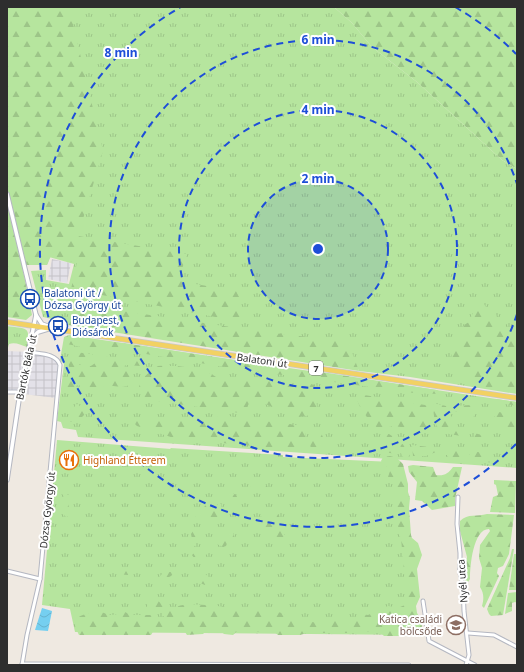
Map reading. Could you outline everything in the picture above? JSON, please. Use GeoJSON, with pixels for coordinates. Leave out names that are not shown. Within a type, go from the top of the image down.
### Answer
{"type":"FeatureCollection","features":[{"type":"Feature","properties":{"kind":"main road","name":"Balatoni út"},"geometry":{"type":"LineString","coordinates":[[7,322],[517,398]]}},
{"type":"Feature","properties":{"kind":"street"},"geometry":{"type":"LineString","coordinates":[[7,194],[36,315],[42,324],[53,328]]}},
{"type":"Feature","properties":{"kind":"street"},"geometry":{"type":"LineString","coordinates":[[34,326],[36,315]]}},
{"type":"Feature","properties":{"kind":"street","name":"Bartók Béla út"},"geometry":{"type":"LineString","coordinates":[[7,480],[20,394],[34,326]]}},
{"type":"Feature","properties":{"kind":"street"},"geometry":{"type":"LineString","coordinates":[[32,338],[38,332],[53,328]]}},
{"type":"Feature","properties":{"kind":"street","name":"Dózsa György út"},"geometry":{"type":"LineString","coordinates":[[22,664],[40,579],[60,365],[59,362],[52,356],[29,352]]}},
{"type":"Feature","properties":{"kind":"street"},"geometry":{"type":"LineString","coordinates":[[7,392],[16,392],[20,394]]}},
{"type":"Feature","properties":{"kind":"street","name":"Nyél utca"},"geometry":{"type":"LineString","coordinates":[[458,497],[457,524],[460,553],[460,573],[463,586],[464,611],[468,633],[469,655],[466,665]]}},
{"type":"Feature","properties":{"kind":"street"},"geometry":{"type":"LineString","coordinates":[[7,572],[40,579]]}},
{"type":"Feature","properties":{"kind":"street"},"geometry":{"type":"LineString","coordinates":[[423,601],[429,641],[475,665]]}},
{"type":"Feature","properties":{"kind":"street"},"geometry":{"type":"LineString","coordinates":[[468,633],[494,635],[517,647]]}},
{"type":"Feature","properties":{"kind":"street"},"geometry":{"type":"LineString","coordinates":[[22,664],[409,665]]}},
{"type":"Feature","properties":{"kind":"shaded area"},"geometry":{"type":"Polygon","coordinates":[[[52,259],[71,263],[67,283],[48,279],[52,259]]]}},
{"type":"Feature","properties":{"kind":"shaded area"},"geometry":{"type":"Polygon","coordinates":[[[7,351],[49,355],[59,362],[56,398],[7,392],[7,351]]]}},
{"type":"Feature","properties":{"kind":"green space"},"geometry":{"type":"Polygon","coordinates":[[[7,7],[334,7],[352,23],[372,47],[417,82],[502,160],[517,169],[517,394],[410,377],[359,371],[358,369],[104,330],[43,317],[31,271],[46,270],[46,280],[69,284],[74,264],[49,257],[7,7]]]}},
{"type":"Feature","properties":{"kind":"green space"},"geometry":{"type":"Polygon","coordinates":[[[7,7],[69,7],[103,151],[78,236],[187,254],[180,275],[184,282],[236,291],[240,299],[241,322],[71,289],[77,263],[51,256],[47,265],[22,265],[32,315],[26,320],[7,317],[7,7]]]}},
{"type":"Feature","properties":{"kind":"green space"},"geometry":{"type":"Polygon","coordinates":[[[334,7],[517,7],[517,169],[502,160],[417,82],[372,47],[352,23],[334,7]]]}},
{"type":"Feature","properties":{"kind":"green space"},"geometry":{"type":"Polygon","coordinates":[[[481,302],[498,317],[506,321],[505,331],[515,326],[517,329],[517,393],[476,386],[461,373],[452,360],[451,352],[461,335],[464,325],[469,322],[476,306],[481,302]]]}},
{"type":"Feature","properties":{"kind":"green space"},"geometry":{"type":"Polygon","coordinates":[[[69,303],[258,331],[348,342],[359,371],[68,325],[69,303]]]}},
{"type":"Feature","properties":{"kind":"green space"},"geometry":{"type":"Polygon","coordinates":[[[7,326],[26,329],[28,335],[27,347],[11,343],[9,344],[7,351],[7,326]]]}},
{"type":"Feature","properties":{"kind":"green space"},"geometry":{"type":"Polygon","coordinates":[[[69,335],[517,402],[517,468],[78,437],[76,430],[63,428],[61,422],[57,421],[64,364],[60,360],[64,337],[69,335]]]}},
{"type":"Feature","properties":{"kind":"green space"},"geometry":{"type":"Polygon","coordinates":[[[69,337],[130,344],[245,362],[247,365],[328,373],[437,390],[440,394],[414,393],[218,366],[140,353],[131,350],[96,350],[67,344],[65,341],[69,337]]]}},
{"type":"Feature","properties":{"kind":"green space"},"geometry":{"type":"Polygon","coordinates":[[[74,352],[92,354],[93,357],[90,361],[79,361],[78,364],[87,367],[106,357],[124,358],[141,362],[141,366],[125,365],[124,370],[133,374],[131,385],[122,387],[105,385],[102,390],[77,385],[73,391],[66,391],[69,367],[67,357],[74,352]]]}},
{"type":"Feature","properties":{"kind":"green space"},"geometry":{"type":"Polygon","coordinates":[[[158,366],[180,366],[196,369],[216,377],[274,380],[279,385],[284,386],[286,384],[311,384],[314,385],[318,414],[299,417],[260,402],[250,402],[247,406],[247,414],[143,399],[139,390],[139,385],[143,378],[158,366]]]}},
{"type":"Feature","properties":{"kind":"green space"},"geometry":{"type":"Polygon","coordinates":[[[358,394],[431,406],[429,426],[427,430],[393,426],[381,429],[378,428],[372,424],[361,409],[357,400],[358,394]]]}},
{"type":"Feature","properties":{"kind":"green space"},"geometry":{"type":"Polygon","coordinates":[[[496,399],[517,402],[517,406],[496,402],[496,399]]]}},
{"type":"Feature","properties":{"kind":"green space"},"geometry":{"type":"Polygon","coordinates":[[[433,403],[446,406],[453,421],[449,424],[451,427],[458,430],[470,430],[469,437],[446,433],[437,427],[433,403]]]}},
{"type":"Feature","properties":{"kind":"green space"},"geometry":{"type":"Polygon","coordinates":[[[77,404],[85,414],[82,417],[83,422],[70,422],[69,418],[71,412],[77,404]]]}},
{"type":"Feature","properties":{"kind":"green space"},"geometry":{"type":"Polygon","coordinates":[[[471,405],[476,408],[471,421],[464,420],[458,412],[454,411],[454,406],[471,405]]]}},
{"type":"Feature","properties":{"kind":"green space"},"geometry":{"type":"Polygon","coordinates":[[[502,406],[517,409],[517,419],[507,410],[503,409],[502,406]]]}},
{"type":"Feature","properties":{"kind":"green space"},"geometry":{"type":"Polygon","coordinates":[[[486,410],[505,413],[517,423],[517,442],[513,441],[506,435],[494,416],[483,412],[486,410]]]}},
{"type":"Feature","properties":{"kind":"green space"},"geometry":{"type":"Polygon","coordinates":[[[220,415],[303,426],[306,429],[305,442],[307,451],[202,441],[197,439],[183,441],[137,426],[134,423],[134,418],[203,420],[216,418],[220,415]]]}},
{"type":"Feature","properties":{"kind":"green space"},"geometry":{"type":"Polygon","coordinates":[[[314,430],[320,430],[324,440],[325,449],[311,449],[311,432],[314,430]]]}},
{"type":"Feature","properties":{"kind":"green space"},"geometry":{"type":"Polygon","coordinates":[[[474,433],[490,437],[489,441],[476,441],[474,438],[474,433]]]}},
{"type":"Feature","properties":{"kind":"green space"},"geometry":{"type":"Polygon","coordinates":[[[389,434],[392,436],[397,454],[383,452],[384,445],[380,435],[389,434]]]}},
{"type":"Feature","properties":{"kind":"green space"},"geometry":{"type":"Polygon","coordinates":[[[57,440],[171,449],[170,448],[283,455],[283,457],[393,462],[419,635],[75,632],[70,609],[42,605],[57,440]]]}},
{"type":"Feature","properties":{"kind":"green space"},"geometry":{"type":"Polygon","coordinates":[[[404,443],[409,445],[410,456],[407,458],[404,458],[400,450],[401,445],[404,443]]]}},
{"type":"Feature","properties":{"kind":"green space"},"geometry":{"type":"Polygon","coordinates":[[[412,445],[437,448],[436,452],[426,456],[413,456],[412,445]]]}},
{"type":"Feature","properties":{"kind":"green space"},"geometry":{"type":"Polygon","coordinates":[[[441,449],[465,450],[463,462],[449,458],[447,455],[443,455],[441,449]]]}},
{"type":"Feature","properties":{"kind":"green space"},"geometry":{"type":"Polygon","coordinates":[[[471,451],[485,453],[491,458],[502,459],[501,463],[467,461],[471,451]]]}},
{"type":"Feature","properties":{"kind":"green space"},"geometry":{"type":"Polygon","coordinates":[[[390,456],[397,458],[403,464],[410,498],[409,508],[411,535],[412,538],[418,543],[422,555],[417,569],[420,597],[416,606],[417,613],[421,619],[423,636],[384,636],[379,631],[353,633],[307,633],[300,635],[278,635],[274,632],[236,632],[233,635],[224,634],[221,631],[207,630],[203,634],[187,635],[183,629],[154,630],[151,635],[79,635],[75,623],[77,618],[89,613],[97,612],[110,615],[125,612],[131,615],[153,615],[163,620],[166,617],[163,616],[163,613],[183,605],[200,605],[253,611],[274,611],[286,615],[294,620],[321,623],[332,618],[358,617],[361,614],[368,615],[388,606],[398,608],[407,604],[394,484],[388,477],[390,471],[387,467],[383,466],[381,461],[383,457],[390,456]]]}},
{"type":"Feature","properties":{"kind":"green space"},"geometry":{"type":"Polygon","coordinates":[[[408,466],[433,467],[436,475],[444,475],[453,467],[462,467],[455,499],[455,506],[432,510],[422,501],[415,500],[417,482],[409,472],[408,466]]]}},
{"type":"Feature","properties":{"kind":"green space"},"geometry":{"type":"Polygon","coordinates":[[[494,480],[516,481],[515,513],[490,512],[493,497],[498,495],[494,480]]]}},
{"type":"Feature","properties":{"kind":"green space"},"geometry":{"type":"Polygon","coordinates":[[[262,482],[267,486],[269,498],[266,499],[260,491],[238,492],[237,490],[250,487],[262,482]]]}},
{"type":"Feature","properties":{"kind":"green space"},"geometry":{"type":"Polygon","coordinates":[[[64,491],[70,497],[69,507],[73,515],[66,517],[62,512],[65,502],[62,493],[64,491]]]}},
{"type":"Feature","properties":{"kind":"green space"},"geometry":{"type":"Polygon","coordinates":[[[230,493],[237,496],[235,501],[224,499],[230,493]]]}},
{"type":"Feature","properties":{"kind":"green space"},"geometry":{"type":"Polygon","coordinates":[[[218,503],[221,504],[222,513],[216,518],[204,518],[200,521],[193,521],[197,515],[205,515],[204,507],[207,504],[209,509],[218,508],[218,503]]]}},
{"type":"Feature","properties":{"kind":"green space"},"geometry":{"type":"Polygon","coordinates":[[[271,510],[275,511],[279,516],[278,523],[284,533],[284,541],[279,544],[273,535],[264,530],[257,523],[258,518],[271,510]]]}},
{"type":"Feature","properties":{"kind":"green space"},"geometry":{"type":"Polygon","coordinates":[[[487,514],[514,515],[509,554],[503,566],[498,568],[497,573],[499,576],[484,608],[482,606],[483,594],[480,587],[482,568],[479,558],[480,545],[490,531],[489,529],[484,531],[479,535],[476,541],[472,557],[470,579],[468,582],[464,580],[467,557],[460,531],[460,521],[469,516],[487,514]]]}},
{"type":"Feature","properties":{"kind":"green space"},"geometry":{"type":"Polygon","coordinates":[[[227,528],[233,531],[234,538],[231,541],[228,541],[226,546],[223,547],[217,544],[210,548],[210,543],[221,536],[227,528]]]}},
{"type":"Feature","properties":{"kind":"green space"},"geometry":{"type":"Polygon","coordinates":[[[193,531],[196,535],[196,545],[193,547],[190,546],[192,539],[191,534],[193,531]]]}},
{"type":"Feature","properties":{"kind":"green space"},"geometry":{"type":"Polygon","coordinates":[[[203,547],[204,550],[209,551],[208,554],[194,558],[192,555],[203,547]]]}},
{"type":"Feature","properties":{"kind":"green space"},"geometry":{"type":"Polygon","coordinates":[[[512,549],[514,549],[503,615],[491,616],[487,609],[510,558],[512,549]]]}},
{"type":"Feature","properties":{"kind":"green space"},"geometry":{"type":"Polygon","coordinates":[[[514,554],[517,554],[517,590],[509,590],[514,554]]]}},
{"type":"Feature","properties":{"kind":"green space"},"geometry":{"type":"Polygon","coordinates":[[[128,568],[131,570],[128,575],[116,574],[112,571],[114,569],[120,571],[128,568]]]}},
{"type":"Feature","properties":{"kind":"green space"},"geometry":{"type":"Polygon","coordinates":[[[165,572],[172,572],[173,574],[161,581],[159,579],[160,576],[165,572]]]}},
{"type":"Feature","properties":{"kind":"green space"},"geometry":{"type":"Polygon","coordinates":[[[205,574],[208,576],[209,581],[205,585],[200,583],[202,575],[205,574]]]}},
{"type":"Feature","properties":{"kind":"green space"},"geometry":{"type":"Polygon","coordinates":[[[517,592],[517,603],[512,603],[512,611],[505,614],[508,593],[517,592]]]}},
{"type":"Feature","properties":{"kind":"green space"},"geometry":{"type":"Polygon","coordinates":[[[154,597],[166,608],[166,610],[147,607],[147,602],[149,599],[154,597]]]}},
{"type":"Feature","properties":{"kind":"water"},"geometry":{"type":"Polygon","coordinates":[[[42,608],[52,611],[48,631],[35,630],[42,608]]]}},
{"type":"Feature","properties":{"kind":"place","name":"Balatoni út / Dózsa György út"},"geometry":{"type":"Point","coordinates":[30,299]}},
{"type":"Feature","properties":{"kind":"place","name":"Budapest, Diósárok"},"geometry":{"type":"Point","coordinates":[58,326]}},
{"type":"Feature","properties":{"kind":"place","name":"Highland Étterem"},"geometry":{"type":"Point","coordinates":[69,460]}},
{"type":"Feature","properties":{"kind":"place","name":"Katica családi bölcsőde"},"geometry":{"type":"Point","coordinates":[456,625]}}]}
